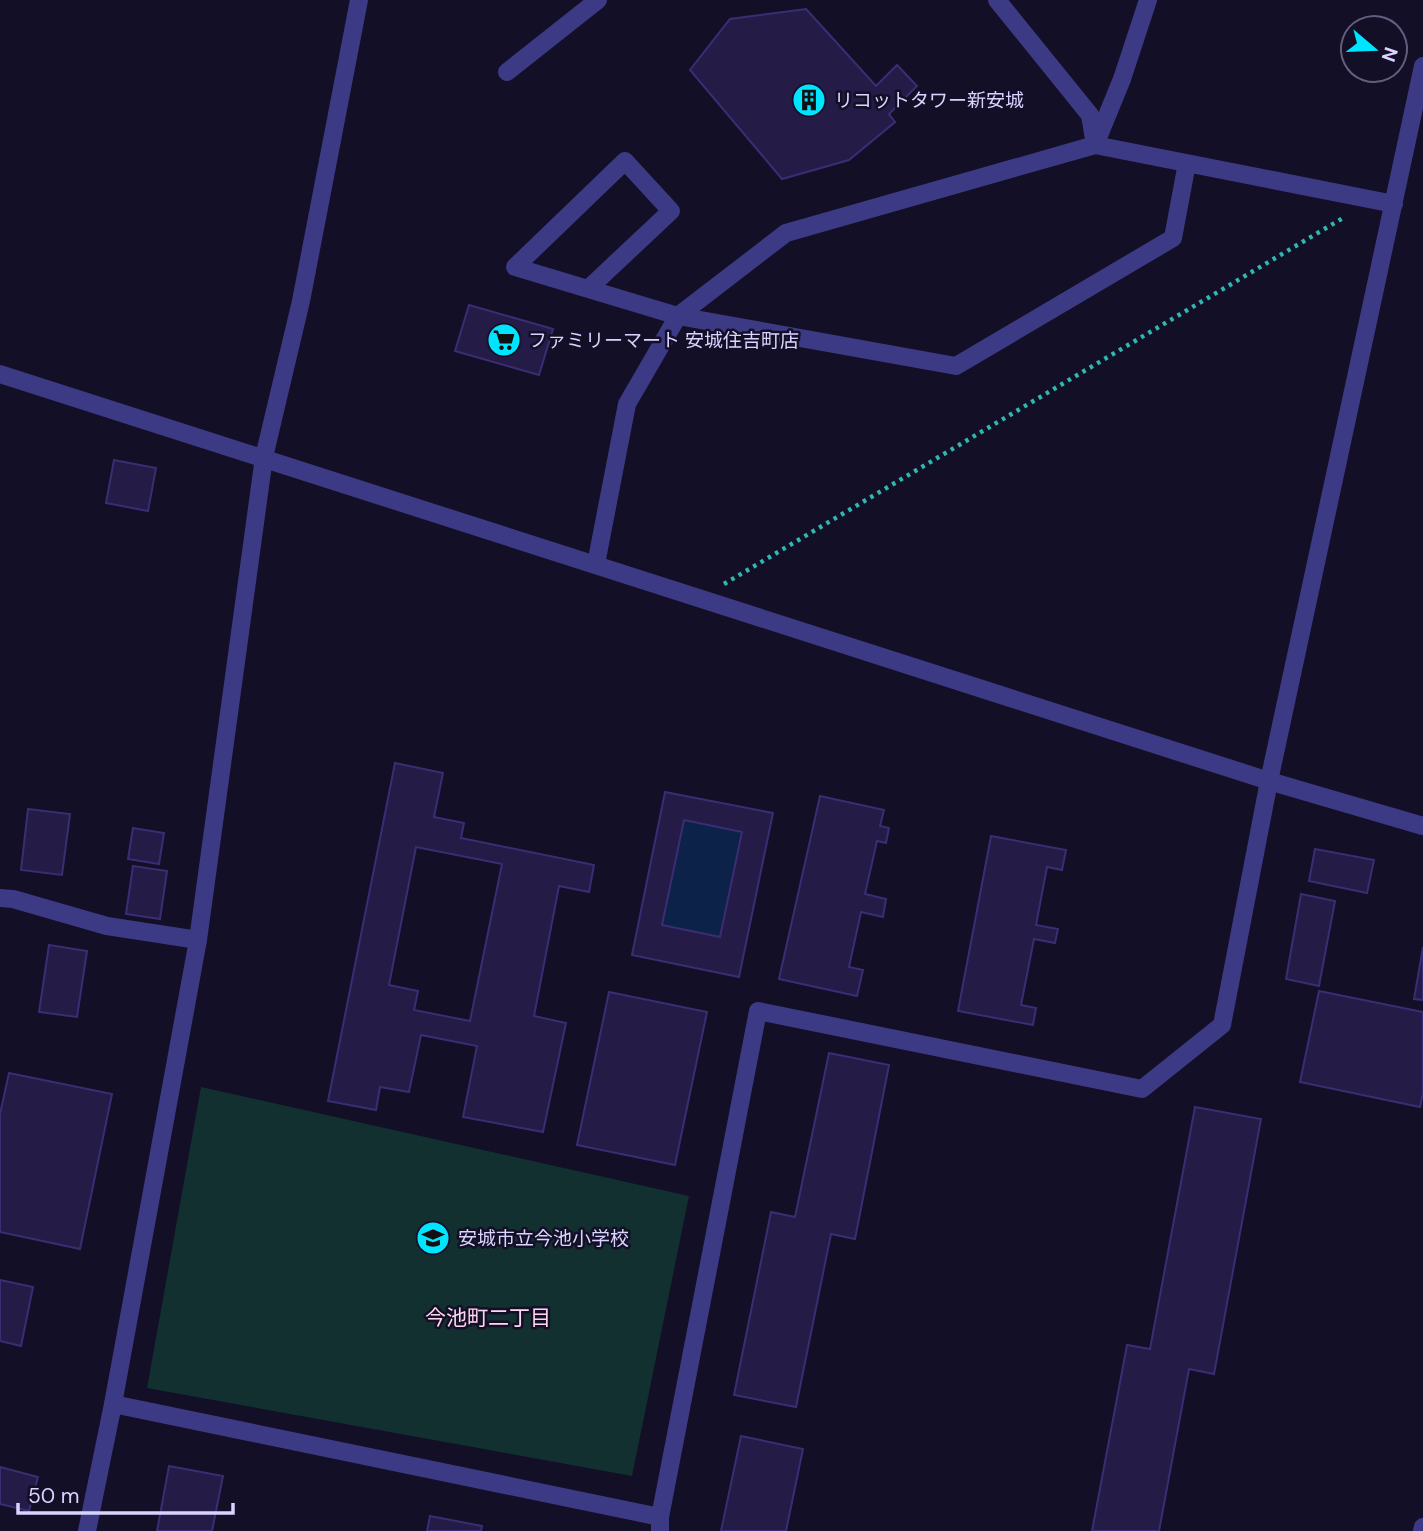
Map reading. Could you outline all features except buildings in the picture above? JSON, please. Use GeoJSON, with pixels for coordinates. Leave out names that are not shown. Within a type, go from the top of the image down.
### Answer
{"type":"FeatureCollection","features":[{"type":"Feature","properties":{"kind":"street"},"geometry":{"type":"LineString","coordinates":[[87,1531],[113,1404],[198,940],[264,457],[301,301],[359,0]]}},
{"type":"Feature","properties":{"kind":"street"},"geometry":{"type":"LineString","coordinates":[[506,72],[598,0]]}},
{"type":"Feature","properties":{"kind":"street"},"geometry":{"type":"LineString","coordinates":[[1095,145],[1122,79],[1148,0]]}},
{"type":"Feature","properties":{"kind":"street"},"geometry":{"type":"LineString","coordinates":[[1006,3],[1090,115],[1095,145]]}},
{"type":"Feature","properties":{"kind":"street"},"geometry":{"type":"LineString","coordinates":[[113,1404],[660,1524],[758,1010],[1142,1089],[1222,1025],[1269,781],[1423,66]]}},
{"type":"Feature","properties":{"kind":"street"},"geometry":{"type":"LineString","coordinates":[[596,564],[627,404],[678,316],[786,233],[1095,145],[1394,204]]}},
{"type":"Feature","properties":{"kind":"street"},"geometry":{"type":"LineString","coordinates":[[589,289],[671,211],[625,161],[515,267],[678,316],[956,366],[1173,238],[1187,163]]}},
{"type":"Feature","properties":{"kind":"street"},"geometry":{"type":"LineString","coordinates":[[0,374],[1269,781],[1423,826]]}},
{"type":"Feature","properties":{"kind":"street"},"geometry":{"type":"LineString","coordinates":[[0,898],[107,926],[198,940]]}},
{"type":"Feature","properties":{"kind":"path"},"geometry":{"type":"LineString","coordinates":[[700,598],[1374,200]]}},
{"type":"Feature","properties":{"kind":"green space"},"geometry":{"type":"Polygon","coordinates":[[[201,1087],[689,1196],[632,1476],[147,1388],[201,1087]]]}},
{"type":"Feature","properties":{"kind":"water"},"geometry":{"type":"Polygon","coordinates":[[[684,820],[742,832],[720,937],[662,925],[684,820]]]}},
{"type":"Feature","properties":{"kind":"place","name":"リコットタワー新安城"},"geometry":{"type":"Point","coordinates":[809,100]}},
{"type":"Feature","properties":{"kind":"place","name":"ファミリーマート 安城住吉町店"},"geometry":{"type":"Point","coordinates":[504,340]}},
{"type":"Feature","properties":{"kind":"place","name":"安城市立今池小学校"},"geometry":{"type":"Point","coordinates":[433,1238]}},
{"type":"Feature","properties":{"kind":"district","name":"今池町二丁目"},"geometry":{"type":"Point","coordinates":[488,1318]}}]}
